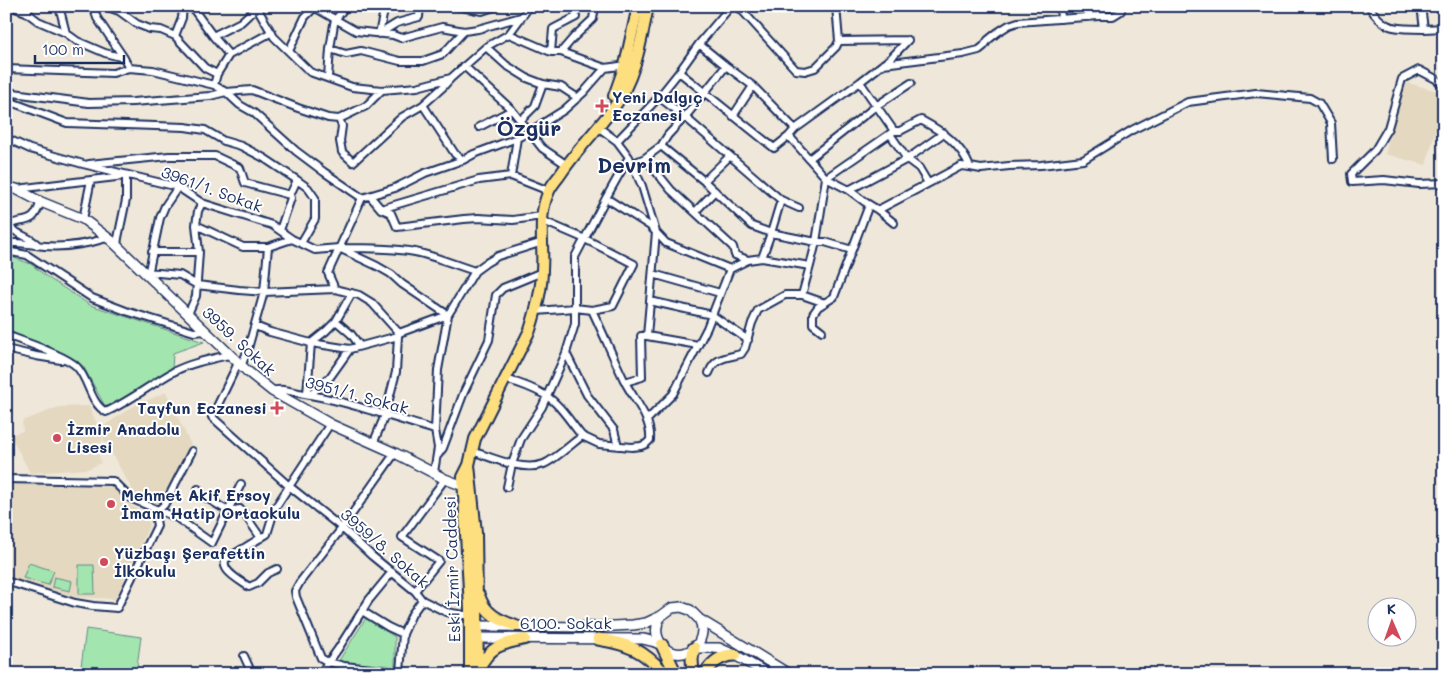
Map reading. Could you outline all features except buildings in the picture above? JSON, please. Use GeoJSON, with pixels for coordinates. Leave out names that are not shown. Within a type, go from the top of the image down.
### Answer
{"type":"FeatureCollection","features":[{"type":"Feature","properties":{"kind":"highway"},"geometry":{"type":"LineString","coordinates":[[598,639],[621,643],[636,650],[651,660],[665,674]]}},
{"type":"Feature","properties":{"kind":"highway"},"geometry":{"type":"LineString","coordinates":[[662,645],[676,674]]}},
{"type":"Feature","properties":{"kind":"highway"},"geometry":{"type":"LineString","coordinates":[[693,674],[692,659],[694,648]]}},
{"type":"Feature","properties":{"kind":"highway"},"geometry":{"type":"LineString","coordinates":[[706,674],[710,666],[717,660],[735,655]]}},
{"type":"Feature","properties":{"kind":"main road","name":"Eski İzmir Caddesi"},"geometry":{"type":"LineString","coordinates":[[630,65],[638,6]]}},
{"type":"Feature","properties":{"kind":"main road","name":"Eski İzmir Caddesi"},"geometry":{"type":"LineString","coordinates":[[473,623],[477,586],[476,533],[467,487],[463,477],[469,465],[475,439],[530,330],[536,311],[542,272],[543,242],[541,218],[549,191],[606,115],[618,86],[630,65],[648,6]]}},
{"type":"Feature","properties":{"kind":"main road","name":"Eski İzmir Caddesi"},"geometry":{"type":"LineString","coordinates":[[467,487],[468,546],[475,672]]}},
{"type":"Feature","properties":{"kind":"main road"},"geometry":{"type":"LineString","coordinates":[[477,586],[481,601],[489,613],[498,620],[516,626]]}},
{"type":"Feature","properties":{"kind":"main road"},"geometry":{"type":"LineString","coordinates":[[475,672],[493,648],[525,638]]}},
{"type":"Feature","properties":{"kind":"street"},"geometry":{"type":"LineString","coordinates":[[10,6],[28,9],[38,21],[66,33],[77,41],[105,53],[124,58]]}},
{"type":"Feature","properties":{"kind":"street"},"geometry":{"type":"LineString","coordinates":[[59,6],[66,33]]}},
{"type":"Feature","properties":{"kind":"street"},"geometry":{"type":"LineString","coordinates":[[93,6],[97,18],[129,68]]}},
{"type":"Feature","properties":{"kind":"street"},"geometry":{"type":"LineString","coordinates":[[105,6],[119,11],[136,24],[150,29],[161,30],[174,36],[205,68],[218,74]]}},
{"type":"Feature","properties":{"kind":"street"},"geometry":{"type":"LineString","coordinates":[[174,36],[182,18],[184,6]]}},
{"type":"Feature","properties":{"kind":"street"},"geometry":{"type":"LineString","coordinates":[[191,6],[230,55]]}},
{"type":"Feature","properties":{"kind":"street"},"geometry":{"type":"LineString","coordinates":[[328,78],[335,20],[346,6]]}},
{"type":"Feature","properties":{"kind":"street"},"geometry":{"type":"LineString","coordinates":[[379,34],[385,6]]}},
{"type":"Feature","properties":{"kind":"street"},"geometry":{"type":"LineString","coordinates":[[379,34],[397,23],[419,17],[420,6]]}},
{"type":"Feature","properties":{"kind":"street"},"geometry":{"type":"LineString","coordinates":[[457,6],[482,11],[497,6]]}},
{"type":"Feature","properties":{"kind":"street"},"geometry":{"type":"LineString","coordinates":[[339,119],[342,126],[340,141],[342,152],[353,162],[402,117],[424,105],[486,47],[508,34],[526,11],[526,6]]}},
{"type":"Feature","properties":{"kind":"street"},"geometry":{"type":"LineString","coordinates":[[551,52],[553,29],[576,16],[573,6]]}},
{"type":"Feature","properties":{"kind":"street"},"geometry":{"type":"LineString","coordinates":[[561,52],[593,19],[595,6]]}},
{"type":"Feature","properties":{"kind":"street"},"geometry":{"type":"LineString","coordinates":[[617,141],[659,97],[699,44],[731,6]]}},
{"type":"Feature","properties":{"kind":"street"},"geometry":{"type":"LineString","coordinates":[[738,6],[796,70],[805,72],[815,68],[836,47],[838,41],[836,6]]}},
{"type":"Feature","properties":{"kind":"street"},"geometry":{"type":"LineString","coordinates":[[1060,6],[1061,18]]}},
{"type":"Feature","properties":{"kind":"street"},"geometry":{"type":"LineString","coordinates":[[1088,6],[1090,17]]}},
{"type":"Feature","properties":{"kind":"street"},"geometry":{"type":"LineString","coordinates":[[883,64],[963,54],[979,50],[988,40],[1009,25],[1018,22],[1113,16],[1121,11],[1121,6]]}},
{"type":"Feature","properties":{"kind":"street"},"geometry":{"type":"LineString","coordinates":[[1369,6],[1377,19],[1389,27],[1444,28]]}},
{"type":"Feature","properties":{"kind":"street"},"geometry":{"type":"LineString","coordinates":[[1421,6],[1424,29]]}},
{"type":"Feature","properties":{"kind":"street"},"geometry":{"type":"LineString","coordinates":[[213,36],[241,22],[256,7],[274,38],[310,72],[352,87],[382,90],[417,87],[451,78]]}},
{"type":"Feature","properties":{"kind":"street"},"geometry":{"type":"LineString","coordinates":[[289,51],[305,17],[314,7],[356,31],[401,38],[442,27],[464,31],[478,29],[521,17]]}},
{"type":"Feature","properties":{"kind":"street"},"geometry":{"type":"LineString","coordinates":[[330,49],[346,54],[361,52],[400,61],[423,62],[443,54],[464,31]]}},
{"type":"Feature","properties":{"kind":"street"},"geometry":{"type":"LineString","coordinates":[[214,85],[218,74],[230,55],[272,32]]}},
{"type":"Feature","properties":{"kind":"street"},"geometry":{"type":"LineString","coordinates":[[508,34],[551,52],[561,52],[605,68],[630,65]]}},
{"type":"Feature","properties":{"kind":"street"},"geometry":{"type":"LineString","coordinates":[[679,72],[774,148],[795,129],[883,64],[908,40],[838,41]]}},
{"type":"Feature","properties":{"kind":"street"},"geometry":{"type":"LineString","coordinates":[[699,44],[753,86],[795,129]]}},
{"type":"Feature","properties":{"kind":"street"},"geometry":{"type":"LineString","coordinates":[[486,47],[506,65],[527,78],[544,84],[561,86],[578,98]]}},
{"type":"Feature","properties":{"kind":"street"},"geometry":{"type":"LineString","coordinates":[[464,66],[512,110],[542,148],[567,165]]}},
{"type":"Feature","properties":{"kind":"street"},"geometry":{"type":"LineString","coordinates":[[507,487],[512,464],[521,439],[535,419],[566,354],[575,324],[576,257],[584,239],[606,198],[630,161],[645,158],[661,146],[668,135],[726,66]]}},
{"type":"Feature","properties":{"kind":"street"},"geometry":{"type":"LineString","coordinates":[[6,69],[113,73],[129,68],[153,70],[214,85],[254,113],[324,172],[362,198],[395,188],[425,173],[463,160],[529,132],[564,110],[584,92],[605,68]]}},
{"type":"Feature","properties":{"kind":"street"},"geometry":{"type":"LineString","coordinates":[[1444,86],[1436,79],[1419,70],[1402,78],[1388,128],[1375,150],[1351,174],[1352,182],[1384,180],[1419,184],[1444,183]]}},
{"type":"Feature","properties":{"kind":"street"},"geometry":{"type":"LineString","coordinates":[[860,82],[907,159],[919,168],[928,182]]}},
{"type":"Feature","properties":{"kind":"street"},"geometry":{"type":"LineString","coordinates":[[809,159],[876,106],[911,83]]}},
{"type":"Feature","properties":{"kind":"street"},"geometry":{"type":"LineString","coordinates":[[520,120],[535,106],[544,84]]}},
{"type":"Feature","properties":{"kind":"street"},"geometry":{"type":"LineString","coordinates":[[734,116],[753,86]]}},
{"type":"Feature","properties":{"kind":"street"},"geometry":{"type":"LineString","coordinates":[[6,92],[88,103],[132,102],[210,96],[226,92],[252,90],[328,118],[339,119],[366,106],[382,90]]}},
{"type":"Feature","properties":{"kind":"street"},"geometry":{"type":"LineString","coordinates":[[878,210],[961,166],[981,169],[1083,160],[1132,130],[1188,102],[1256,93],[1310,98],[1319,103],[1331,123],[1333,159]]}},
{"type":"Feature","properties":{"kind":"street"},"geometry":{"type":"LineString","coordinates":[[659,97],[781,200],[799,208]]}},
{"type":"Feature","properties":{"kind":"street"},"geometry":{"type":"LineString","coordinates":[[6,100],[67,124],[185,127],[206,130],[224,140],[241,146],[298,180],[308,188],[315,198],[315,219],[301,243]]}},
{"type":"Feature","properties":{"kind":"street"},"geometry":{"type":"LineString","coordinates":[[424,105],[455,154],[463,160]]}},
{"type":"Feature","properties":{"kind":"street"},"geometry":{"type":"LineString","coordinates":[[478,127],[512,110]]}},
{"type":"Feature","properties":{"kind":"street"},"geometry":{"type":"LineString","coordinates":[[802,295],[816,242],[826,178],[892,132],[900,131],[921,120],[944,133],[965,155],[970,167]]}},
{"type":"Feature","properties":{"kind":"street"},"geometry":{"type":"LineString","coordinates":[[598,127],[617,141],[630,161],[642,186],[656,232],[647,336]]}},
{"type":"Feature","properties":{"kind":"street"},"geometry":{"type":"LineString","coordinates":[[849,190],[907,159],[944,133]]}},
{"type":"Feature","properties":{"kind":"street"},"geometry":{"type":"LineString","coordinates":[[789,136],[826,178],[849,190],[894,223]]}},
{"type":"Feature","properties":{"kind":"street","name":"3961/1. Sokak"},"geometry":{"type":"LineString","coordinates":[[6,138],[30,149],[178,187],[202,203],[272,225],[292,239],[315,250],[339,248],[391,274],[402,284],[448,315]]}},
{"type":"Feature","properties":{"kind":"street"},"geometry":{"type":"LineString","coordinates":[[511,176],[517,138]]}},
{"type":"Feature","properties":{"kind":"street"},"geometry":{"type":"LineString","coordinates":[[661,146],[704,181],[752,226],[852,250]]}},
{"type":"Feature","properties":{"kind":"street"},"geometry":{"type":"LineString","coordinates":[[83,164],[169,156],[215,156],[240,168],[245,183],[290,195]]}},
{"type":"Feature","properties":{"kind":"street"},"geometry":{"type":"LineString","coordinates":[[704,181],[730,156]]}},
{"type":"Feature","properties":{"kind":"street"},"geometry":{"type":"LineString","coordinates":[[645,158],[671,190],[733,246],[735,255],[748,260]]}},
{"type":"Feature","properties":{"kind":"street"},"geometry":{"type":"LineString","coordinates":[[11,188],[126,175],[126,200],[117,246]]}},
{"type":"Feature","properties":{"kind":"street"},"geometry":{"type":"LineString","coordinates":[[381,209],[479,180],[511,176],[549,191]]}},
{"type":"Feature","properties":{"kind":"street"},"geometry":{"type":"LineString","coordinates":[[83,219],[91,180]]}},
{"type":"Feature","properties":{"kind":"street"},"geometry":{"type":"LineString","coordinates":[[280,230],[291,198],[290,195],[298,180]]}},
{"type":"Feature","properties":{"kind":"street"},"geometry":{"type":"LineString","coordinates":[[178,187],[165,206],[160,218],[148,274],[180,275],[197,285],[239,290],[264,292],[335,290],[352,293],[372,303],[398,334],[396,372],[385,415],[373,444]]}},
{"type":"Feature","properties":{"kind":"street","name":"3959. Sokak"},"geometry":{"type":"LineString","coordinates":[[11,188],[83,219],[148,274],[240,365],[272,391],[330,424],[446,479],[467,487]]}},
{"type":"Feature","properties":{"kind":"street"},"geometry":{"type":"LineString","coordinates":[[695,212],[715,191]]}},
{"type":"Feature","properties":{"kind":"street"},"geometry":{"type":"LineString","coordinates":[[370,196],[381,209],[391,213],[396,228],[478,218],[513,220],[541,218],[634,264],[613,306],[592,310],[575,308],[536,311]]}},
{"type":"Feature","properties":{"kind":"street"},"geometry":{"type":"LineString","coordinates":[[335,290],[328,273],[362,198]]}},
{"type":"Feature","properties":{"kind":"street"},"geometry":{"type":"LineString","coordinates":[[606,198],[650,226],[666,243],[730,269]]}},
{"type":"Feature","properties":{"kind":"street"},"geometry":{"type":"LineString","coordinates":[[762,258],[781,200]]}},
{"type":"Feature","properties":{"kind":"street"},"geometry":{"type":"LineString","coordinates":[[38,245],[33,240],[13,231],[7,226],[33,217],[41,202]]}},
{"type":"Feature","properties":{"kind":"street"},"geometry":{"type":"LineString","coordinates":[[188,314],[196,296],[199,252],[196,225],[198,211],[202,203]]}},
{"type":"Feature","properties":{"kind":"street"},"geometry":{"type":"LineString","coordinates":[[822,332],[813,324],[813,314],[818,307],[834,297],[869,205]]}},
{"type":"Feature","properties":{"kind":"street"},"geometry":{"type":"LineString","coordinates":[[196,225],[243,247],[268,247],[292,239]]}},
{"type":"Feature","properties":{"kind":"street"},"geometry":{"type":"LineString","coordinates":[[6,243],[70,246],[88,244],[107,238]]}},
{"type":"Feature","properties":{"kind":"street"},"geometry":{"type":"LineString","coordinates":[[434,472],[438,448],[435,430],[438,370],[448,315],[475,271],[498,256],[543,242]]}},
{"type":"Feature","properties":{"kind":"street"},"geometry":{"type":"LineString","coordinates":[[240,365],[255,326],[264,292],[268,247]]}},
{"type":"Feature","properties":{"kind":"street"},"geometry":{"type":"LineString","coordinates":[[339,248],[412,251],[475,271]]}},
{"type":"Feature","properties":{"kind":"street"},"geometry":{"type":"LineString","coordinates":[[6,250],[27,255],[92,298],[194,332],[205,330]]}},
{"type":"Feature","properties":{"kind":"street"},"geometry":{"type":"LineString","coordinates":[[152,252],[199,252]]}},
{"type":"Feature","properties":{"kind":"street"},"geometry":{"type":"LineString","coordinates":[[647,420],[673,394],[712,315],[730,269],[748,260],[762,258],[810,266]]}},
{"type":"Feature","properties":{"kind":"street"},"geometry":{"type":"LineString","coordinates":[[437,456],[443,448],[464,392],[489,340],[496,295],[504,288],[542,272]]}},
{"type":"Feature","properties":{"kind":"street"},"geometry":{"type":"LineString","coordinates":[[653,274],[720,293]]}},
{"type":"Feature","properties":{"kind":"street"},"geometry":{"type":"LineString","coordinates":[[310,343],[336,321],[352,293]]}},
{"type":"Feature","properties":{"kind":"street"},"geometry":{"type":"LineString","coordinates":[[709,373],[712,366],[722,359],[741,354],[745,348],[758,310],[785,295],[802,295],[825,303]]}},
{"type":"Feature","properties":{"kind":"street"},"geometry":{"type":"LineString","coordinates":[[650,301],[712,315],[748,340]]}},
{"type":"Feature","properties":{"kind":"street"},"geometry":{"type":"LineString","coordinates":[[505,379],[519,383],[546,396],[558,407],[582,436],[599,444],[632,447],[646,444],[650,440],[647,420],[626,382],[592,310]]}},
{"type":"Feature","properties":{"kind":"street"},"geometry":{"type":"LineString","coordinates":[[255,326],[310,343],[350,349],[398,334],[448,315]]}},
{"type":"Feature","properties":{"kind":"street"},"geometry":{"type":"LineString","coordinates":[[336,321],[351,334],[360,346]]}},
{"type":"Feature","properties":{"kind":"street"},"geometry":{"type":"LineString","coordinates":[[6,335],[76,365],[99,406],[106,412],[126,403],[175,371],[204,360],[229,354]]}},
{"type":"Feature","properties":{"kind":"street"},"geometry":{"type":"LineString","coordinates":[[626,382],[642,377],[641,336],[698,345]]}},
{"type":"Feature","properties":{"kind":"street"},"geometry":{"type":"LineString","coordinates":[[309,394],[310,343]]}},
{"type":"Feature","properties":{"kind":"street"},"geometry":{"type":"LineString","coordinates":[[6,349],[69,361]]}},
{"type":"Feature","properties":{"kind":"street"},"geometry":{"type":"LineString","coordinates":[[309,394],[330,377],[350,349]]}},
{"type":"Feature","properties":{"kind":"street"},"geometry":{"type":"LineString","coordinates":[[566,354],[587,395],[614,430],[618,446]]}},
{"type":"Feature","properties":{"kind":"street","name":"3959/8. Sokak"},"geometry":{"type":"LineString","coordinates":[[240,365],[212,417],[289,486],[342,528],[372,556],[415,591],[422,600],[473,623]]}},
{"type":"Feature","properties":{"kind":"street","name":"3951/1. Sokak"},"geometry":{"type":"LineString","coordinates":[[272,391],[280,390],[309,394],[344,402],[435,430]]}},
{"type":"Feature","properties":{"kind":"street"},"geometry":{"type":"LineString","coordinates":[[277,569],[263,577],[258,583],[249,587],[227,570],[224,562],[267,534],[275,508],[330,424]]}},
{"type":"Feature","properties":{"kind":"street"},"geometry":{"type":"LineString","coordinates":[[472,451],[512,464],[535,466],[546,463],[582,436]]}},
{"type":"Feature","properties":{"kind":"street"},"geometry":{"type":"LineString","coordinates":[[6,580],[75,603],[117,608],[157,526],[155,513],[164,505],[192,451]]}},
{"type":"Feature","properties":{"kind":"street"},"geometry":{"type":"LineString","coordinates":[[394,453],[342,528],[300,582],[296,591],[296,597],[322,658],[328,662],[344,666],[400,672],[403,634],[412,614],[422,600]]}},
{"type":"Feature","properties":{"kind":"street"},"geometry":{"type":"LineString","coordinates":[[6,479],[113,482],[130,498],[177,518],[212,543],[241,484]]}},
{"type":"Feature","properties":{"kind":"street"},"geometry":{"type":"LineString","coordinates":[[415,591],[439,561],[402,538],[446,479]]}},
{"type":"Feature","properties":{"kind":"street"},"geometry":{"type":"LineString","coordinates":[[198,489],[205,497],[228,511],[240,510],[243,512],[261,538]]}},
{"type":"Feature","properties":{"kind":"street"},"geometry":{"type":"LineString","coordinates":[[320,674],[369,600],[392,572]]}},
{"type":"Feature","properties":{"kind":"street","name":"6100. Sokak"},"geometry":{"type":"LineString","coordinates":[[473,623],[516,626],[595,627],[633,625],[646,623],[672,608],[681,607],[690,610],[699,619],[789,674]]}},
{"type":"Feature","properties":{"kind":"street"},"geometry":{"type":"LineString","coordinates":[[362,611],[403,634]]}},
{"type":"Feature","properties":{"kind":"street"},"geometry":{"type":"LineString","coordinates":[[661,616],[656,626],[656,631],[662,645]]}},
{"type":"Feature","properties":{"kind":"street"},"geometry":{"type":"LineString","coordinates":[[694,648],[701,636],[702,628],[699,619]]}},
{"type":"Feature","properties":{"kind":"street","name":"6100. Sokak"},"geometry":{"type":"LineString","coordinates":[[474,638],[643,639],[650,640],[677,653],[684,653],[694,648],[719,648],[768,674]]}},
{"type":"Feature","properties":{"kind":"street"},"geometry":{"type":"LineString","coordinates":[[244,656],[251,674]]}},
{"type":"Feature","properties":{"kind":"shaded area"},"geometry":{"type":"Polygon","coordinates":[[[1405,82],[1444,93],[1444,101],[1426,165],[1385,154],[1405,82]]]}},
{"type":"Feature","properties":{"kind":"shaded area"},"geometry":{"type":"Polygon","coordinates":[[[166,392],[191,445],[162,504],[156,506],[136,496],[101,435],[103,441],[96,445],[101,463],[88,469],[30,473],[10,435],[23,431],[22,421],[59,407],[89,406],[99,429],[132,407],[166,392]]]}},
{"type":"Feature","properties":{"kind":"shaded area"},"geometry":{"type":"Polygon","coordinates":[[[10,484],[115,487],[127,504],[149,515],[148,521],[150,524],[115,599],[76,597],[6,577],[6,521],[10,484]]]}},
{"type":"Feature","properties":{"kind":"green space"},"geometry":{"type":"Polygon","coordinates":[[[6,255],[31,264],[47,277],[90,305],[204,342],[173,353],[172,370],[111,406],[105,406],[83,366],[71,359],[6,333],[6,255]]]}},
{"type":"Feature","properties":{"kind":"green space"},"geometry":{"type":"Polygon","coordinates":[[[29,563],[54,571],[48,585],[23,578],[29,563]]]}},
{"type":"Feature","properties":{"kind":"green space"},"geometry":{"type":"Polygon","coordinates":[[[79,565],[94,565],[95,594],[79,594],[79,565]]]}},
{"type":"Feature","properties":{"kind":"green space"},"geometry":{"type":"Polygon","coordinates":[[[54,577],[72,581],[70,591],[52,587],[54,577]]]}},
{"type":"Feature","properties":{"kind":"green space"},"geometry":{"type":"Polygon","coordinates":[[[366,618],[395,637],[395,670],[338,662],[366,618]]]}},
{"type":"Feature","properties":{"kind":"green space"},"geometry":{"type":"Polygon","coordinates":[[[86,629],[141,637],[136,674],[80,674],[86,629]]]}},
{"type":"Feature","properties":{"kind":"place","name":"Yeni Dalgıç Eczanesi"},"geometry":{"type":"Point","coordinates":[602,106]}},
{"type":"Feature","properties":{"kind":"place","name":"Tayfun Eczanesi"},"geometry":{"type":"Point","coordinates":[277,408]}},
{"type":"Feature","properties":{"kind":"place","name":"İzmir Anadolu Lisesi"},"geometry":{"type":"Point","coordinates":[57,438]}},
{"type":"Feature","properties":{"kind":"place","name":"Mehmet Akif Ersoy İmam Hatip Ortaokulu"},"geometry":{"type":"Point","coordinates":[111,504]}},
{"type":"Feature","properties":{"kind":"place","name":"Yüzbaşı Şerafettin İlkokulu"},"geometry":{"type":"Point","coordinates":[104,562]}},
{"type":"Feature","properties":{"kind":"district","name":"Özgür"},"geometry":{"type":"Point","coordinates":[529,129]}},
{"type":"Feature","properties":{"kind":"district","name":"Devrim"},"geometry":{"type":"Point","coordinates":[634,166]}}]}
